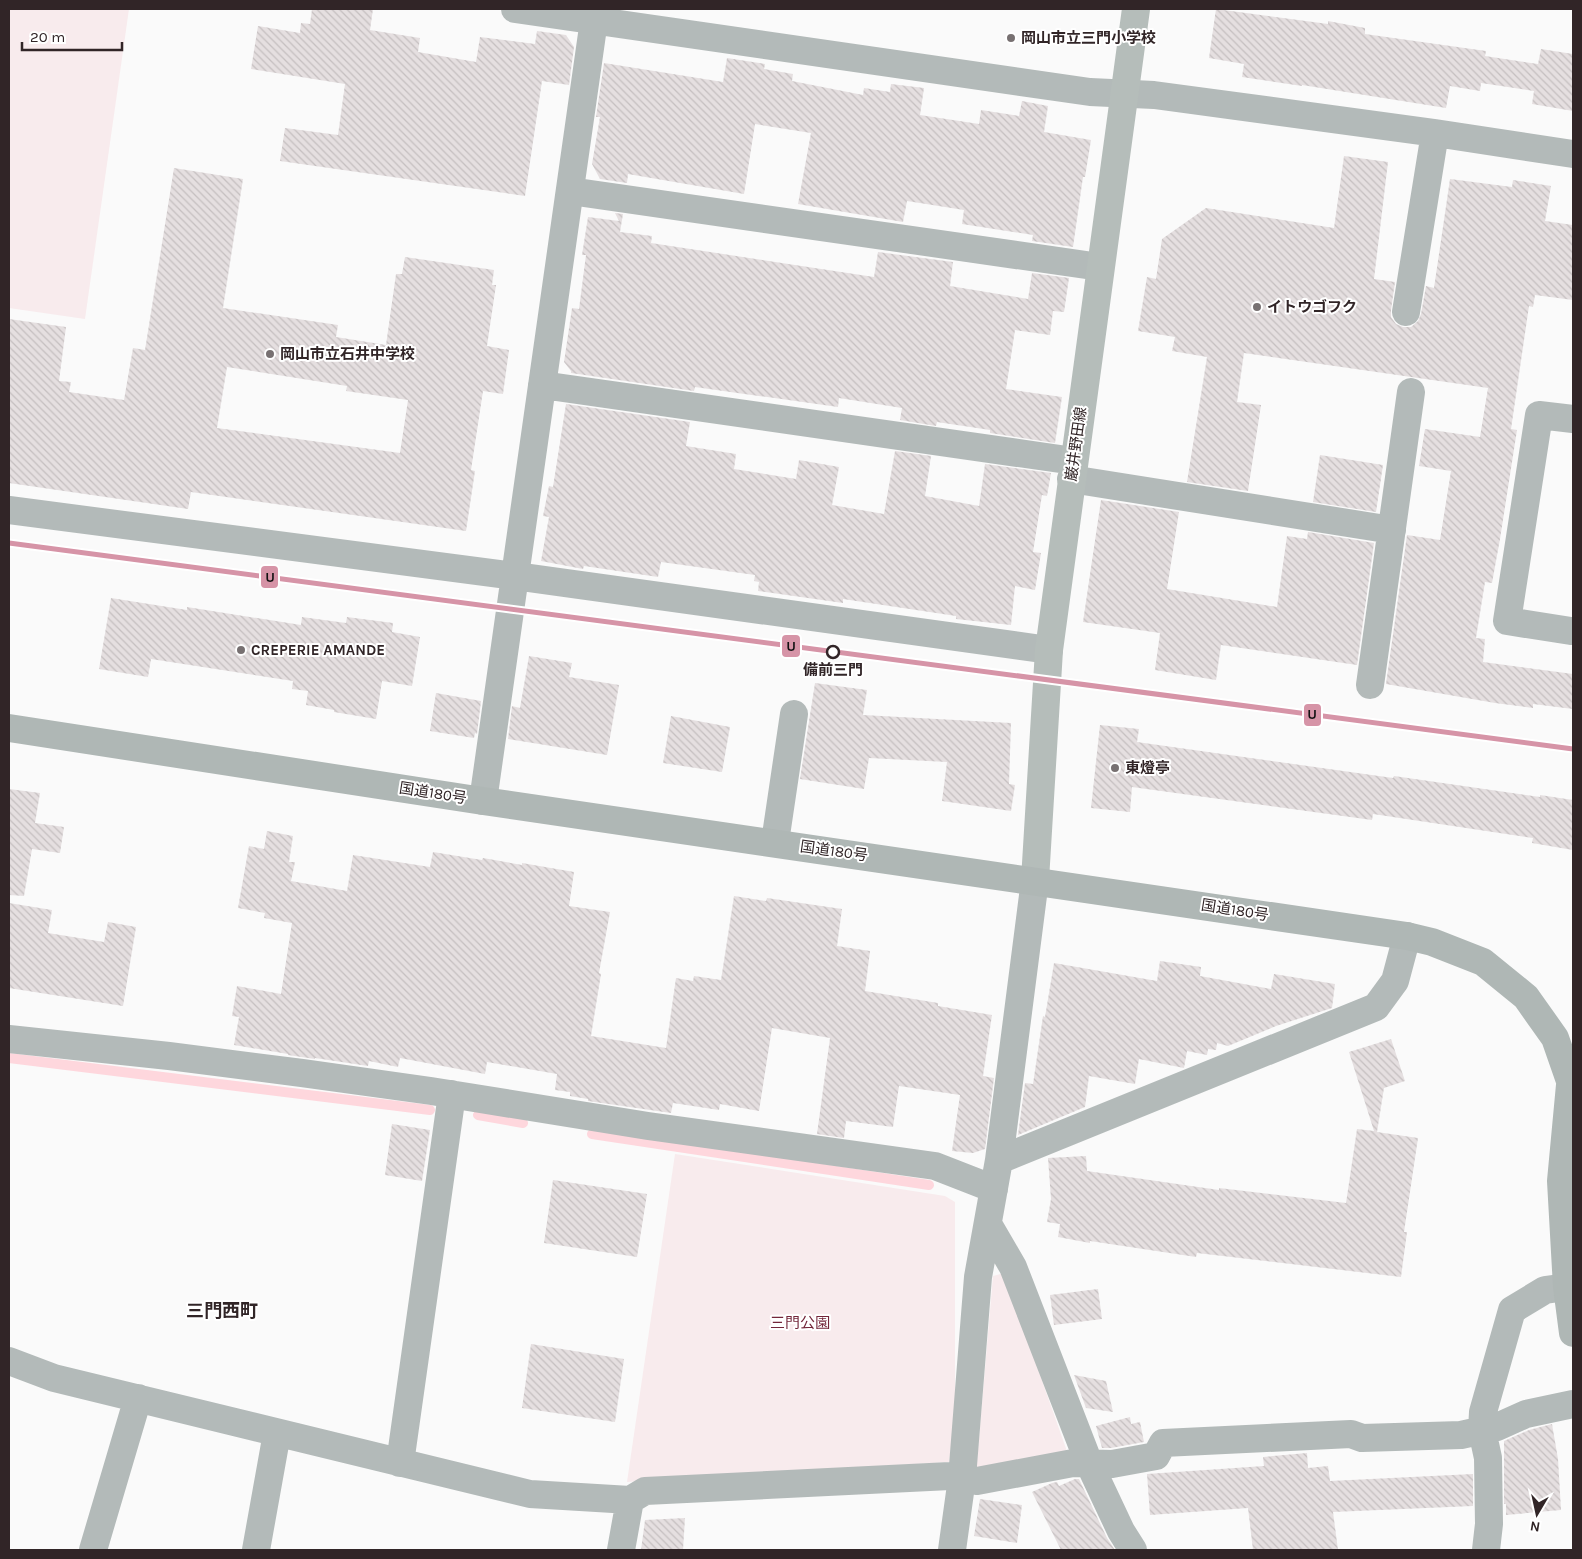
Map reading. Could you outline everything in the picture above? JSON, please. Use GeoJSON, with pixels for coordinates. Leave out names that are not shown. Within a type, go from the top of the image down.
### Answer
{"type":"FeatureCollection","features":[{"type":"Feature","properties":{"kind":"highway","name":"国道180号"},"geometry":{"type":"LineString","coordinates":[[9,728],[483,801],[775,842],[1407,936],[1432,942],[1483,962],[1526,997],[1555,1038],[1572,1091]]}},
{"type":"Feature","properties":{"kind":"highway"},"geometry":{"type":"LineString","coordinates":[[1572,1091],[1561,1181],[1567,1287],[1573,1333]]}},
{"type":"Feature","properties":{"kind":"main road","name":"巌井野田線"},"geometry":{"type":"LineString","coordinates":[[1035,880],[1049,650],[1136,9]]}},
{"type":"Feature","properties":{"kind":"street"},"geometry":{"type":"LineString","coordinates":[[515,9],[1090,92],[1154,95],[1435,133],[1573,154]]}},
{"type":"Feature","properties":{"kind":"street"},"geometry":{"type":"LineString","coordinates":[[483,801],[594,20]]}},
{"type":"Feature","properties":{"kind":"street"},"geometry":{"type":"LineString","coordinates":[[1406,312],[1435,133]]}},
{"type":"Feature","properties":{"kind":"street"},"geometry":{"type":"LineString","coordinates":[[570,192],[1100,267]]}},
{"type":"Feature","properties":{"kind":"street"},"geometry":{"type":"LineString","coordinates":[[542,385],[1073,470],[1392,530]]}},
{"type":"Feature","properties":{"kind":"street"},"geometry":{"type":"LineString","coordinates":[[1370,685],[1411,392]]}},
{"type":"Feature","properties":{"kind":"street"},"geometry":{"type":"LineString","coordinates":[[1571,631],[1507,620],[1539,415],[1573,419]]}},
{"type":"Feature","properties":{"kind":"street"},"geometry":{"type":"LineString","coordinates":[[9,510],[515,576],[1049,650]]}},
{"type":"Feature","properties":{"kind":"street"},"geometry":{"type":"LineString","coordinates":[[775,842],[794,714]]}},
{"type":"Feature","properties":{"kind":"street"},"geometry":{"type":"LineString","coordinates":[[952,1550],[962,1478],[978,1277],[999,1160],[1035,880]]}},
{"type":"Feature","properties":{"kind":"street"},"geometry":{"type":"LineString","coordinates":[[999,1160],[1376,1007],[1394,980],[1407,936]]}},
{"type":"Feature","properties":{"kind":"street"},"geometry":{"type":"LineString","coordinates":[[9,1039],[169,1056],[302,1073],[452,1094],[658,1128],[935,1166],[994,1189]]}},
{"type":"Feature","properties":{"kind":"street"},"geometry":{"type":"LineString","coordinates":[[400,1463],[452,1094]]}},
{"type":"Feature","properties":{"kind":"street"},"geometry":{"type":"LineString","coordinates":[[988,1224],[1013,1267],[1090,1463],[1133,1550]]}},
{"type":"Feature","properties":{"kind":"street"},"geometry":{"type":"LineString","coordinates":[[1486,1550],[1489,1524],[1488,1458],[1482,1430],[1483,1412],[1512,1310],[1545,1290],[1567,1287]]}},
{"type":"Feature","properties":{"kind":"street"},"geometry":{"type":"LineString","coordinates":[[9,1361],[54,1378],[530,1494],[630,1500],[645,1491],[950,1476],[977,1481],[1073,1463],[1112,1464],[1156,1456],[1163,1443],[1352,1434],[1362,1438],[1461,1435],[1497,1427],[1526,1414],[1573,1404]]}},
{"type":"Feature","properties":{"kind":"street"},"geometry":{"type":"LineString","coordinates":[[92,1550],[138,1398]]}},
{"type":"Feature","properties":{"kind":"street"},"geometry":{"type":"LineString","coordinates":[[256,1550],[277,1433]]}},
{"type":"Feature","properties":{"kind":"street"},"geometry":{"type":"LineString","coordinates":[[621,1550],[630,1500]]}},
{"type":"Feature","properties":{"kind":"green space"},"geometry":{"type":"Polygon","coordinates":[[[9,9],[129,9],[85,319],[9,308],[9,9]]]}},
{"type":"Feature","properties":{"kind":"green space","name":"三門公園"},"geometry":{"type":"Polygon","coordinates":[[[675,1154],[945,1196],[955,1202],[955,1416],[949,1462],[627,1482],[675,1154]]]}},
{"type":"Feature","properties":{"kind":"green space"},"geometry":{"type":"Polygon","coordinates":[[[1004,1273],[1069,1457],[976,1473],[993,1276],[1004,1273]]]}},
{"type":"Feature","properties":{"kind":"building"},"geometry":{"type":"Polygon","coordinates":[[[312,9],[373,9],[370,30],[420,38],[418,52],[476,62],[480,37],[535,44],[537,31],[566,35],[574,47],[569,85],[542,81],[525,196],[280,161],[285,128],[338,135],[345,84],[251,69],[258,26],[300,33],[301,23],[310,24],[312,9]]]}},
{"type":"Feature","properties":{"kind":"building"},"geometry":{"type":"Polygon","coordinates":[[[1216,9],[1328,24],[1328,21],[1365,28],[1365,34],[1486,51],[1485,56],[1538,64],[1541,49],[1573,54],[1573,111],[1532,104],[1534,91],[1481,83],[1480,91],[1450,86],[1446,108],[1242,77],[1244,64],[1209,58],[1216,9]]]}},
{"type":"Feature","properties":{"kind":"building"},"geometry":{"type":"Polygon","coordinates":[[[727,58],[765,64],[764,69],[793,74],[792,81],[863,95],[864,88],[890,92],[891,84],[924,88],[920,115],[979,124],[981,110],[1019,116],[1022,101],[1048,106],[1044,132],[1091,140],[1085,177],[1083,177],[1073,247],[1032,241],[1033,235],[962,224],[964,210],[907,201],[903,222],[798,204],[811,133],[755,124],[744,194],[628,174],[627,183],[600,179],[592,164],[600,117],[596,117],[604,63],[723,82],[727,58]]]}},
{"type":"Feature","properties":{"kind":"building"},"geometry":{"type":"Polygon","coordinates":[[[1344,156],[1388,162],[1374,279],[1395,282],[1391,317],[1396,324],[1403,327],[1411,327],[1418,321],[1426,286],[1434,288],[1450,179],[1512,187],[1513,180],[1551,186],[1545,221],[1573,225],[1573,300],[1535,295],[1533,307],[1529,306],[1511,429],[1517,430],[1500,539],[1492,583],[1485,582],[1476,638],[1485,639],[1483,662],[1573,674],[1573,709],[1533,704],[1533,708],[1495,703],[1386,684],[1407,535],[1440,540],[1451,471],[1419,466],[1425,429],[1480,437],[1488,388],[1244,353],[1237,402],[1261,405],[1248,491],[1187,482],[1207,357],[1172,351],[1175,337],[1138,331],[1147,277],[1156,279],[1162,239],[1206,208],[1334,228],[1344,156]]]}},
{"type":"Feature","properties":{"kind":"building"},"geometry":{"type":"Polygon","coordinates":[[[174,168],[243,179],[223,308],[338,325],[336,337],[386,345],[396,274],[402,274],[405,257],[494,270],[492,285],[496,285],[487,346],[509,350],[503,394],[483,391],[471,470],[475,471],[466,531],[191,492],[188,509],[9,483],[9,319],[66,327],[59,381],[71,382],[69,392],[124,400],[133,348],[145,350],[174,168]],[[227,367],[217,428],[400,453],[408,400],[346,391],[347,386],[227,367]]]}},
{"type":"Feature","properties":{"kind":"building"},"geometry":{"type":"Polygon","coordinates":[[[615,213],[623,214],[620,232],[652,236],[651,243],[874,277],[878,252],[953,262],[950,286],[1028,299],[1032,273],[1069,278],[1064,312],[1053,311],[1050,335],[1015,330],[1006,389],[1062,397],[1055,443],[990,433],[990,430],[937,422],[936,426],[900,420],[902,408],[839,398],[838,407],[695,387],[694,391],[571,373],[564,362],[572,308],[579,309],[586,255],[582,255],[588,217],[619,221],[615,213]]]}},
{"type":"Feature","properties":{"kind":"building"},"geometry":{"type":"Polygon","coordinates":[[[566,404],[690,422],[686,446],[736,454],[734,469],[796,479],[799,460],[839,467],[832,505],[884,514],[895,451],[931,456],[925,496],[979,506],[985,464],[1051,473],[1047,496],[1042,495],[1033,552],[1041,553],[1035,590],[1015,586],[1011,625],[956,619],[956,616],[843,599],[843,603],[758,591],[759,582],[754,581],[755,575],[661,562],[658,577],[584,566],[583,569],[541,561],[549,517],[543,516],[549,486],[553,487],[566,404]]]}},
{"type":"Feature","properties":{"kind":"building"},"geometry":{"type":"Polygon","coordinates":[[[1320,455],[1383,465],[1376,512],[1313,502],[1320,455]]]}},
{"type":"Feature","properties":{"kind":"building"},"geometry":{"type":"Polygon","coordinates":[[[1101,500],[1179,512],[1167,589],[1277,607],[1287,536],[1307,539],[1308,532],[1374,543],[1357,665],[1221,645],[1216,680],[1155,670],[1160,633],[1083,622],[1101,500]]]}},
{"type":"Feature","properties":{"kind":"building"},"geometry":{"type":"Polygon","coordinates":[[[111,598],[187,610],[187,607],[301,625],[302,617],[346,623],[347,617],[393,623],[392,632],[420,637],[412,686],[382,681],[376,719],[306,705],[308,691],[292,689],[293,681],[151,659],[148,677],[99,669],[111,598]]]}},
{"type":"Feature","properties":{"kind":"building"},"geometry":{"type":"Polygon","coordinates":[[[529,656],[572,663],[569,677],[619,685],[607,755],[508,739],[512,706],[520,708],[529,656]]]}},
{"type":"Feature","properties":{"kind":"building"},"geometry":{"type":"Polygon","coordinates":[[[815,683],[867,690],[863,715],[1011,723],[1009,784],[1015,785],[1011,811],[942,801],[947,762],[869,758],[864,789],[800,779],[815,683]]]}},
{"type":"Feature","properties":{"kind":"building"},"geometry":{"type":"Polygon","coordinates":[[[436,693],[481,701],[477,734],[475,733],[474,738],[430,731],[436,693]]]}},
{"type":"Feature","properties":{"kind":"building"},"geometry":{"type":"Polygon","coordinates":[[[671,716],[730,727],[722,772],[663,763],[671,716]]]}},
{"type":"Feature","properties":{"kind":"building"},"geometry":{"type":"Polygon","coordinates":[[[1100,725],[1139,729],[1137,742],[1393,778],[1394,776],[1573,800],[1573,850],[1532,843],[1533,838],[1373,814],[1372,820],[1132,787],[1130,812],[1091,808],[1100,725]]]}},
{"type":"Feature","properties":{"kind":"building"},"geometry":{"type":"Polygon","coordinates":[[[9,789],[40,793],[35,823],[64,827],[60,853],[32,849],[24,896],[9,895],[9,789]]]}},
{"type":"Feature","properties":{"kind":"building"},"geometry":{"type":"Polygon","coordinates":[[[267,831],[293,836],[289,862],[295,862],[291,881],[347,891],[353,855],[430,867],[433,852],[522,865],[522,863],[574,872],[569,906],[610,912],[599,973],[601,974],[591,1036],[666,1048],[676,978],[693,981],[694,976],[721,980],[734,896],[766,901],[767,898],[842,909],[837,946],[870,951],[865,991],[938,1003],[938,1006],[992,1015],[983,1076],[994,1078],[985,1149],[973,1153],[952,1151],[960,1095],[899,1086],[893,1127],[846,1121],[844,1138],[817,1134],[830,1038],[772,1028],[759,1111],[720,1104],[719,1110],[673,1103],[671,1113],[588,1101],[588,1099],[570,1096],[570,1092],[555,1090],[557,1074],[487,1062],[485,1074],[400,1058],[398,1067],[369,1061],[368,1066],[288,1055],[234,1045],[239,1017],[232,1016],[237,986],[281,994],[292,923],[264,918],[265,913],[238,908],[249,846],[264,849],[267,831]]]}},
{"type":"Feature","properties":{"kind":"building"},"geometry":{"type":"Polygon","coordinates":[[[9,903],[52,910],[48,933],[104,942],[108,922],[136,927],[123,1006],[9,988],[9,903]]]}},
{"type":"Feature","properties":{"kind":"building"},"geometry":{"type":"Polygon","coordinates":[[[1160,961],[1201,967],[1200,976],[1271,989],[1274,974],[1335,984],[1332,1008],[1276,1026],[1228,1046],[1217,1043],[1216,1050],[1208,1049],[1207,1055],[1187,1051],[1184,1068],[1139,1059],[1135,1084],[1089,1076],[1085,1107],[1018,1135],[1025,1083],[1033,1084],[1043,1016],[1045,1017],[1054,963],[1157,981],[1160,961]]]}},
{"type":"Feature","properties":{"kind":"building"},"geometry":{"type":"Polygon","coordinates":[[[1391,1039],[1405,1081],[1384,1088],[1377,1132],[1418,1138],[1404,1232],[1407,1232],[1401,1277],[1197,1253],[1196,1257],[1090,1241],[1090,1243],[1058,1237],[1060,1224],[1047,1222],[1051,1199],[1048,1158],[1086,1156],[1087,1171],[1219,1190],[1219,1188],[1346,1203],[1357,1129],[1374,1131],[1349,1052],[1391,1039]]]}},
{"type":"Feature","properties":{"kind":"building"},"geometry":{"type":"Polygon","coordinates":[[[392,1124],[430,1130],[422,1181],[385,1175],[392,1124]]]}},
{"type":"Feature","properties":{"kind":"building"},"geometry":{"type":"Polygon","coordinates":[[[553,1180],[647,1194],[637,1257],[544,1243],[553,1180]]]}},
{"type":"Feature","properties":{"kind":"building"},"geometry":{"type":"Polygon","coordinates":[[[1098,1289],[1102,1319],[1054,1325],[1050,1295],[1098,1289]]]}},
{"type":"Feature","properties":{"kind":"building"},"geometry":{"type":"Polygon","coordinates":[[[531,1344],[624,1359],[615,1422],[522,1408],[531,1344]]]}},
{"type":"Feature","properties":{"kind":"building"},"geometry":{"type":"Polygon","coordinates":[[[1074,1375],[1106,1381],[1113,1412],[1086,1408],[1074,1375]]]}},
{"type":"Feature","properties":{"kind":"building"},"geometry":{"type":"Polygon","coordinates":[[[1130,1417],[1131,1424],[1140,1422],[1144,1442],[1102,1448],[1096,1426],[1130,1417]]]}},
{"type":"Feature","properties":{"kind":"building"},"geometry":{"type":"Polygon","coordinates":[[[1552,1424],[1558,1459],[1561,1510],[1506,1515],[1506,1504],[1504,1504],[1504,1441],[1529,1430],[1552,1424]]]}},
{"type":"Feature","properties":{"kind":"building"},"geometry":{"type":"Polygon","coordinates":[[[1307,1453],[1308,1468],[1328,1466],[1330,1481],[1473,1474],[1473,1506],[1333,1512],[1338,1550],[1253,1550],[1248,1508],[1150,1515],[1147,1474],[1264,1466],[1263,1457],[1307,1453]]]}},
{"type":"Feature","properties":{"kind":"building"},"geometry":{"type":"Polygon","coordinates":[[[1079,1479],[1107,1538],[1115,1550],[1061,1550],[1032,1492],[1052,1483],[1057,1482],[1059,1486],[1079,1479]]]}},
{"type":"Feature","properties":{"kind":"building"},"geometry":{"type":"Polygon","coordinates":[[[980,1499],[1022,1505],[1017,1543],[974,1536],[980,1499]]]}},
{"type":"Feature","properties":{"kind":"building"},"geometry":{"type":"Polygon","coordinates":[[[685,1518],[683,1550],[641,1550],[645,1520],[685,1518]]]}},
{"type":"Feature","properties":{"kind":"waterway"},"geometry":{"type":"LineString","coordinates":[[9,1058],[430,1110]]}},
{"type":"Feature","properties":{"kind":"waterway"},"geometry":{"type":"LineString","coordinates":[[478,1115],[523,1123]]}},
{"type":"Feature","properties":{"kind":"waterway"},"geometry":{"type":"LineString","coordinates":[[592,1134],[929,1185]]}},
{"type":"Feature","properties":{"kind":"transit line","name":"U"},"geometry":{"type":"LineString","coordinates":[[9,543],[1573,749]]}},
{"type":"Feature","properties":{"kind":"place","name":"岡山市立三門小学校"},"geometry":{"type":"Point","coordinates":[1011,38]}},
{"type":"Feature","properties":{"kind":"place","name":"イトウゴフク"},"geometry":{"type":"Point","coordinates":[1257,307]}},
{"type":"Feature","properties":{"kind":"place","name":"岡山市立石井中学校"},"geometry":{"type":"Point","coordinates":[270,354]}},
{"type":"Feature","properties":{"kind":"place","name":"CREPERIE AMANDE"},"geometry":{"type":"Point","coordinates":[241,650]}},
{"type":"Feature","properties":{"kind":"place","name":"備前三門"},"geometry":{"type":"Point","coordinates":[833,652]}},
{"type":"Feature","properties":{"kind":"place","name":"東燈亭"},"geometry":{"type":"Point","coordinates":[1115,768]}},
{"type":"Feature","properties":{"kind":"district","name":"三門西町"},"geometry":{"type":"Point","coordinates":[222,1311]}}]}
